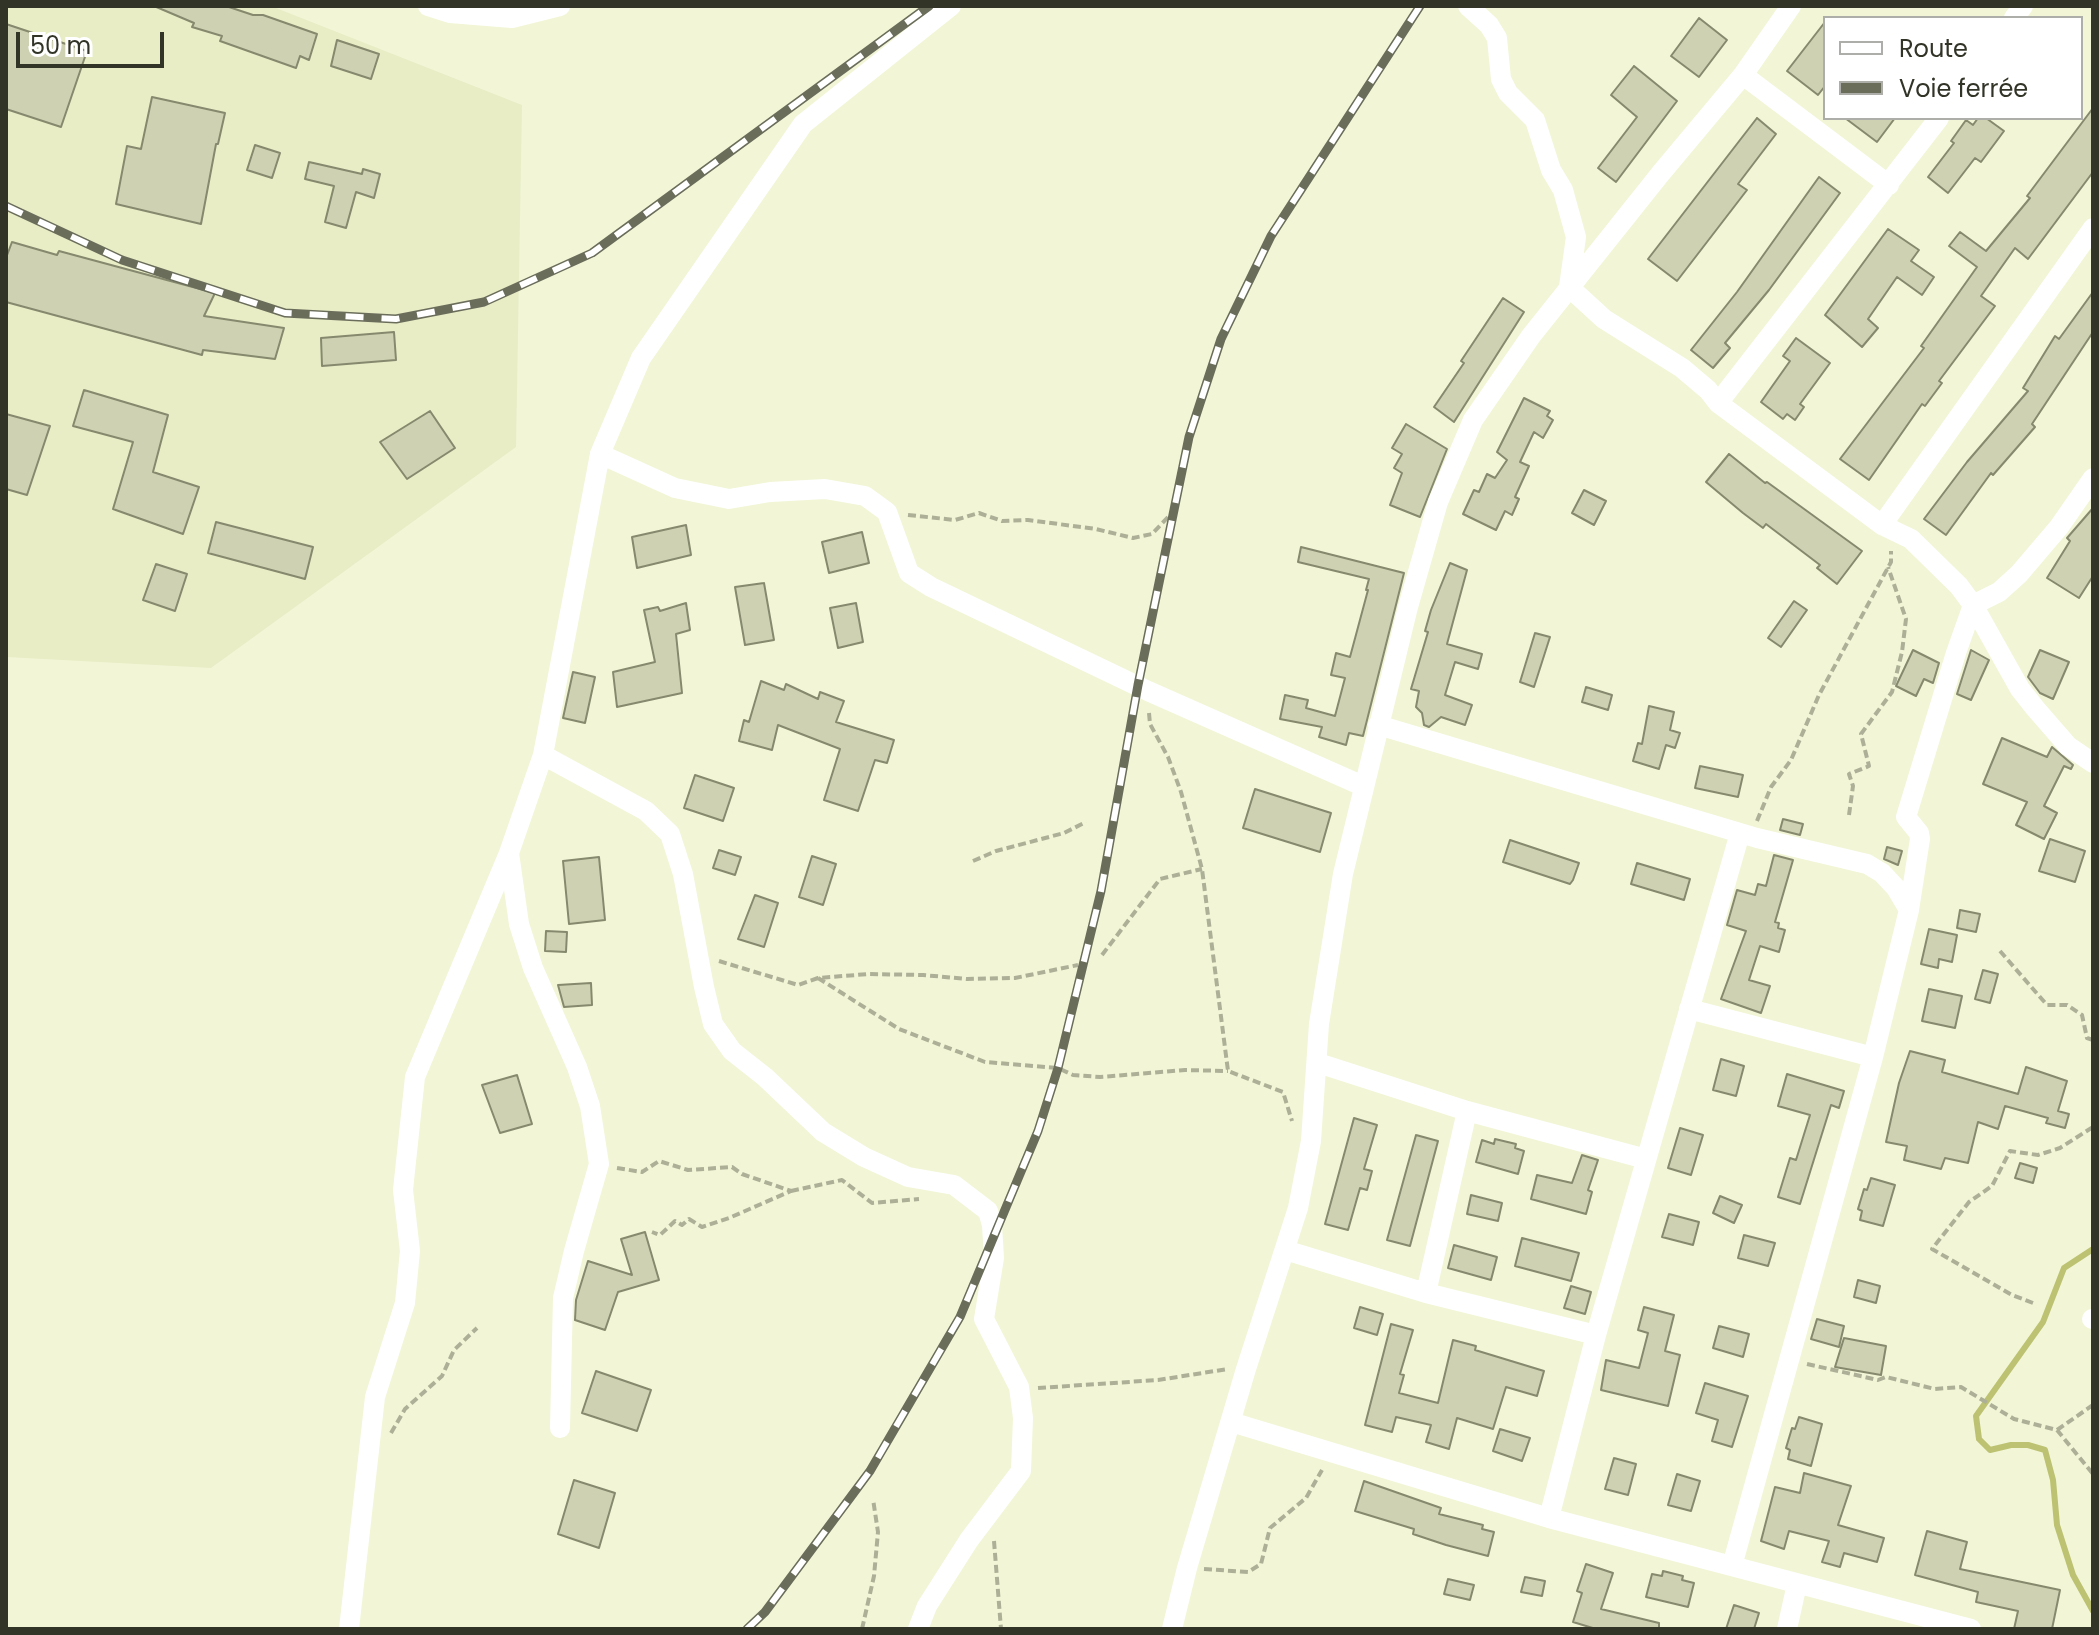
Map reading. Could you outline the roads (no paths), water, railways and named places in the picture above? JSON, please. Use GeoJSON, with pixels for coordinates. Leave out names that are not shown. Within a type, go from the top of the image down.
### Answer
{"type":"FeatureCollection","features":[{"type":"Feature","properties":{"kind":"street"},"geometry":{"type":"LineString","coordinates":[[428,6],[450,13],[512,18],[560,6]]}},
{"type":"Feature","properties":{"kind":"street"},"geometry":{"type":"LineString","coordinates":[[349,1629],[375,1397],[405,1303],[410,1251],[403,1190],[415,1077],[509,853],[543,755],[600,454],[641,358],[803,124],[951,6]]}},
{"type":"Feature","properties":{"kind":"street"},"geometry":{"type":"LineString","coordinates":[[1468,6],[1489,25],[1497,38],[1501,79],[1508,93],[1535,120],[1551,170],[1563,190],[1576,237],[1569,287]]}},
{"type":"Feature","properties":{"kind":"street"},"geometry":{"type":"LineString","coordinates":[[1172,1629],[1246,1369],[1298,1208],[1311,1141],[1319,1024],[1343,874],[1378,725],[1438,502],[1473,420],[1523,348],[1569,287],[1743,75],[1791,6]]}},
{"type":"Feature","properties":{"kind":"street"},"geometry":{"type":"LineString","coordinates":[[1743,75],[1889,185]]}},
{"type":"Feature","properties":{"kind":"street"},"geometry":{"type":"LineString","coordinates":[[1718,403],[1938,120]]}},
{"type":"Feature","properties":{"kind":"street"},"geometry":{"type":"LineString","coordinates":[[1887,527],[2092,231]]}},
{"type":"Feature","properties":{"kind":"street"},"geometry":{"type":"LineString","coordinates":[[1569,287],[1604,319],[1682,368],[1718,403],[1887,527],[1911,539],[1959,586],[1973,605],[2020,689],[2068,746],[2093,763]]}},
{"type":"Feature","properties":{"kind":"street"},"geometry":{"type":"LineString","coordinates":[[600,454],[675,488],[729,499],[770,492],[825,489],[865,496],[887,512],[909,573],[953,599],[1148,691],[1363,786]]}},
{"type":"Feature","properties":{"kind":"street"},"geometry":{"type":"LineString","coordinates":[[1732,1566],[1873,1057],[1909,910],[1920,839],[1906,817],[1973,605],[1999,592],[2019,574],[2059,527],[2093,478]]}},
{"type":"Feature","properties":{"kind":"street"},"geometry":{"type":"LineString","coordinates":[[1378,725],[1740,833],[1867,864],[1882,873],[1896,888],[1909,910]]}},
{"type":"Feature","properties":{"kind":"street"},"geometry":{"type":"LineString","coordinates":[[543,755],[646,811],[670,834],[683,874],[713,1024],[732,1051],[765,1077],[823,1132],[864,1157],[908,1177],[954,1185],[988,1211],[994,1258],[984,1319],[1019,1387],[1023,1418],[1021,1471],[990,1511],[927,1606],[918,1629]]}},
{"type":"Feature","properties":{"kind":"street"},"geometry":{"type":"LineString","coordinates":[[1549,1518],[1596,1335],[1740,833]]}},
{"type":"Feature","properties":{"kind":"street"},"geometry":{"type":"LineString","coordinates":[[509,853],[519,924],[533,968],[577,1067],[590,1106],[599,1164],[563,1298],[560,1428]]}},
{"type":"Feature","properties":{"kind":"street"},"geometry":{"type":"LineString","coordinates":[[1689,1009],[1873,1057]]}},
{"type":"Feature","properties":{"kind":"street"},"geometry":{"type":"LineString","coordinates":[[1318,1063],[1467,1111],[1646,1159]]}},
{"type":"Feature","properties":{"kind":"street"},"geometry":{"type":"LineString","coordinates":[[1426,1293],[1467,1111]]}},
{"type":"Feature","properties":{"kind":"street"},"geometry":{"type":"LineString","coordinates":[[1285,1250],[1426,1293],[1596,1335]]}},
{"type":"Feature","properties":{"kind":"street"},"geometry":{"type":"LineString","coordinates":[[1231,1422],[1549,1518],[1971,1629]]}},
{"type":"Feature","properties":{"kind":"street"},"geometry":{"type":"LineString","coordinates":[[1787,1629],[1797,1584]]}},
{"type":"Feature","properties":{"kind":"waterway"},"geometry":{"type":"LineString","coordinates":[[2093,1249],[2064,1268],[2043,1322],[1976,1416],[1979,1439],[1990,1450],[2011,1445],[2028,1445],[2045,1450],[2053,1480],[2057,1525],[2073,1575],[2093,1611]]}},
{"type":"Feature","properties":{"kind":"railway"},"geometry":{"type":"LineString","coordinates":[[6,206],[122,260],[285,313],[396,319],[484,302],[592,253],[929,6]]}},
{"type":"Feature","properties":{"kind":"railway"},"geometry":{"type":"LineString","coordinates":[[747,1629],[765,1612],[870,1471],[960,1317],[1038,1131],[1058,1068],[1101,891],[1138,685],[1189,437],[1221,339],[1271,236],[1420,6]]}}]}
